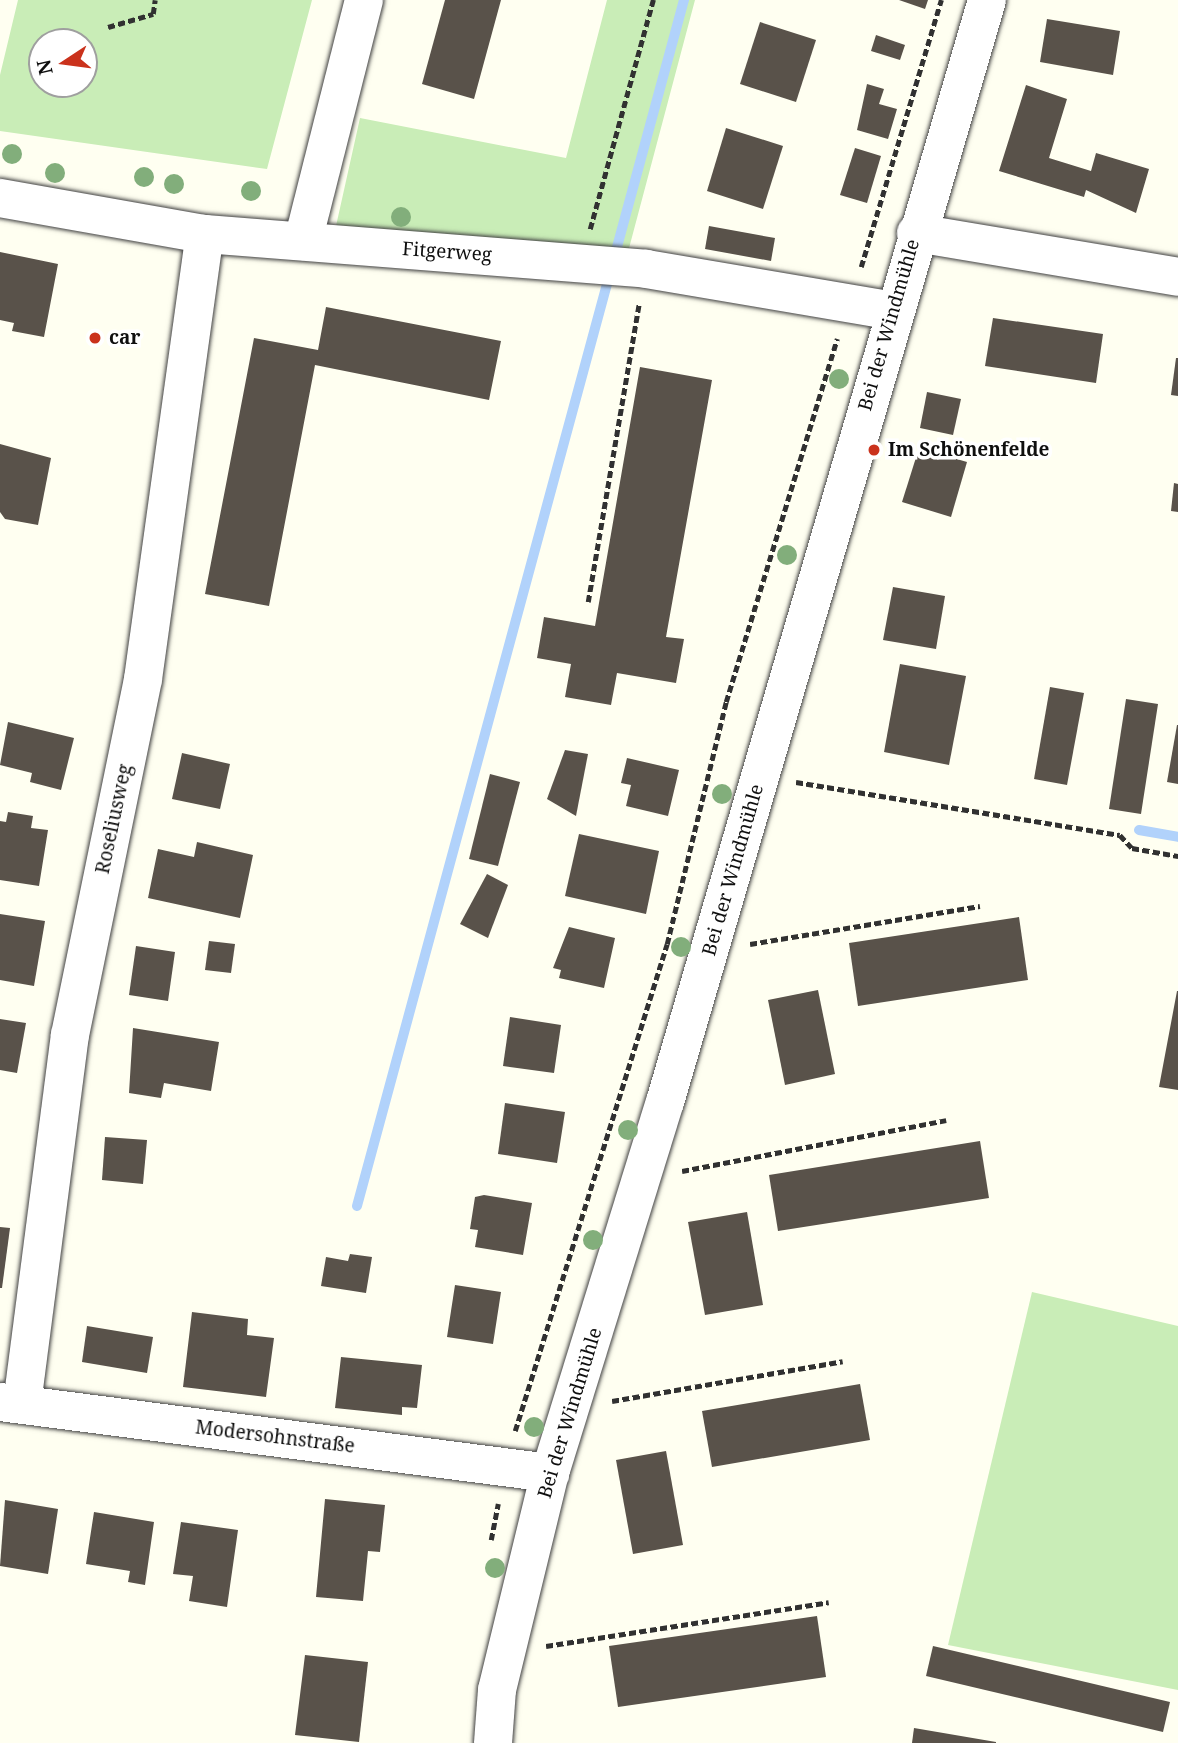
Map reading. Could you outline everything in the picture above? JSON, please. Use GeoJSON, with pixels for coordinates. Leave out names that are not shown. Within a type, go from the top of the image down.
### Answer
{"type":"FeatureCollection","features":[{"type":"Feature","properties":{"kind":"street"},"geometry":{"type":"LineString","coordinates":[[303,242],[364,0]]}},
{"type":"Feature","properties":{"kind":"street","name":"Bei der Windmühle"},"geometry":{"type":"LineString","coordinates":[[493,1743],[507,1652],[550,1473],[710,951],[916,233],[986,0]]}},
{"type":"Feature","properties":{"kind":"street","name":"Fitgerweg"},"geometry":{"type":"LineString","coordinates":[[0,198],[205,234],[581,261],[646,269],[894,311]]}},
{"type":"Feature","properties":{"kind":"street"},"geometry":{"type":"LineString","coordinates":[[916,233],[1178,277]]}},
{"type":"Feature","properties":{"kind":"street","name":"Roseliusweg"},"geometry":{"type":"LineString","coordinates":[[11,1403],[69,1035],[143,679],[205,234]]}},
{"type":"Feature","properties":{"kind":"street","name":"Modersohnstraße"},"geometry":{"type":"LineString","coordinates":[[11,1403],[550,1473]]}},
{"type":"Feature","properties":{"kind":"path"},"geometry":{"type":"LineString","coordinates":[[108,27],[153,14],[155,0]]}},
{"type":"Feature","properties":{"kind":"path"},"geometry":{"type":"LineString","coordinates":[[581,261],[653,0]]}},
{"type":"Feature","properties":{"kind":"path"},"geometry":{"type":"LineString","coordinates":[[489,1550],[506,1467],[667,944],[726,702],[941,0]]}},
{"type":"Feature","properties":{"kind":"path"},"geometry":{"type":"LineString","coordinates":[[588,602],[646,269]]}},
{"type":"Feature","properties":{"kind":"path"},"geometry":{"type":"LineString","coordinates":[[761,776],[1120,835],[1132,848],[1178,856]]}},
{"type":"Feature","properties":{"kind":"path"},"geometry":{"type":"LineString","coordinates":[[710,951],[980,906]]}},
{"type":"Feature","properties":{"kind":"path"},"geometry":{"type":"LineString","coordinates":[[642,1179],[946,1120]]}},
{"type":"Feature","properties":{"kind":"path"},"geometry":{"type":"LineString","coordinates":[[570,1408],[843,1361]]}},
{"type":"Feature","properties":{"kind":"path"},"geometry":{"type":"LineString","coordinates":[[507,1652],[830,1602]]}},
{"type":"Feature","properties":{"kind":"green space"},"geometry":{"type":"Polygon","coordinates":[[[18,0],[312,0],[267,169],[0,131],[0,75],[18,0]]]}},
{"type":"Feature","properties":{"kind":"green space"},"geometry":{"type":"Polygon","coordinates":[[[607,0],[695,0],[628,252],[336,226],[360,118],[566,158],[607,0]]]}},
{"type":"Feature","properties":{"kind":"green space"},"geometry":{"type":"Polygon","coordinates":[[[1032,1292],[1178,1326],[1178,1690],[948,1645],[1032,1292]]]}},
{"type":"Feature","properties":{"kind":"building"},"geometry":{"type":"Polygon","coordinates":[[[445,0],[501,0],[474,99],[422,84],[445,0]]]}},
{"type":"Feature","properties":{"kind":"building"},"geometry":{"type":"Polygon","coordinates":[[[899,0],[928,0],[925,9],[899,0]]]}},
{"type":"Feature","properties":{"kind":"building"},"geometry":{"type":"Polygon","coordinates":[[[1047,19],[1120,31],[1113,75],[1040,62],[1047,19]]]}},
{"type":"Feature","properties":{"kind":"building"},"geometry":{"type":"Polygon","coordinates":[[[760,22],[816,40],[796,102],[740,84],[760,22]]]}},
{"type":"Feature","properties":{"kind":"building"},"geometry":{"type":"Polygon","coordinates":[[[876,35],[905,45],[900,60],[871,51],[876,35]]]}},
{"type":"Feature","properties":{"kind":"building"},"geometry":{"type":"Polygon","coordinates":[[[867,84],[884,89],[879,104],[897,109],[888,139],[857,130],[867,84]]]}},
{"type":"Feature","properties":{"kind":"building"},"geometry":{"type":"Polygon","coordinates":[[[1026,85],[1067,99],[1049,158],[1091,171],[1096,153],[1149,169],[1136,213],[1086,190],[1084,197],[999,171],[1026,85]]]}},
{"type":"Feature","properties":{"kind":"building"},"geometry":{"type":"Polygon","coordinates":[[[726,128],[783,146],[763,209],[707,191],[726,128]]]}},
{"type":"Feature","properties":{"kind":"building"},"geometry":{"type":"Polygon","coordinates":[[[855,148],[881,156],[867,203],[840,195],[855,148]]]}},
{"type":"Feature","properties":{"kind":"building"},"geometry":{"type":"Polygon","coordinates":[[[709,226],[775,238],[771,261],[705,249],[709,226]]]}},
{"type":"Feature","properties":{"kind":"building"},"geometry":{"type":"Polygon","coordinates":[[[0,252],[58,264],[44,337],[12,331],[14,323],[0,320],[0,252]]]}},
{"type":"Feature","properties":{"kind":"building"},"geometry":{"type":"Polygon","coordinates":[[[326,307],[501,341],[489,400],[315,365],[269,606],[205,594],[254,338],[318,350],[326,307]]]}},
{"type":"Feature","properties":{"kind":"building"},"geometry":{"type":"Polygon","coordinates":[[[993,318],[1103,334],[1096,383],[985,366],[993,318]]]}},
{"type":"Feature","properties":{"kind":"building"},"geometry":{"type":"Polygon","coordinates":[[[1178,358],[1178,396],[1171,395],[1178,358]]]}},
{"type":"Feature","properties":{"kind":"building"},"geometry":{"type":"Polygon","coordinates":[[[640,367],[712,380],[666,637],[684,639],[676,683],[617,673],[611,705],[565,697],[571,664],[537,658],[544,617],[595,626],[640,367]]]}},
{"type":"Feature","properties":{"kind":"building"},"geometry":{"type":"Polygon","coordinates":[[[927,392],[961,399],[953,435],[920,428],[927,392]]]}},
{"type":"Feature","properties":{"kind":"building"},"geometry":{"type":"Polygon","coordinates":[[[0,444],[51,458],[38,525],[5,519],[0,512],[0,444]]]}},
{"type":"Feature","properties":{"kind":"building"},"geometry":{"type":"Polygon","coordinates":[[[919,448],[967,462],[951,517],[902,502],[919,448]]]}},
{"type":"Feature","properties":{"kind":"building"},"geometry":{"type":"Polygon","coordinates":[[[1174,483],[1178,484],[1178,512],[1171,511],[1174,483]]]}},
{"type":"Feature","properties":{"kind":"building"},"geometry":{"type":"Polygon","coordinates":[[[893,587],[945,596],[936,649],[883,640],[893,587]]]}},
{"type":"Feature","properties":{"kind":"building"},"geometry":{"type":"Polygon","coordinates":[[[900,664],[966,676],[949,765],[884,752],[900,664]]]}},
{"type":"Feature","properties":{"kind":"building"},"geometry":{"type":"Polygon","coordinates":[[[1050,687],[1084,693],[1067,785],[1034,779],[1050,687]]]}},
{"type":"Feature","properties":{"kind":"building"},"geometry":{"type":"Polygon","coordinates":[[[1126,699],[1158,704],[1141,814],[1109,809],[1126,699]]]}},
{"type":"Feature","properties":{"kind":"building"},"geometry":{"type":"Polygon","coordinates":[[[8,722],[74,738],[61,790],[30,782],[32,773],[0,765],[8,722]]]}},
{"type":"Feature","properties":{"kind":"building"},"geometry":{"type":"Polygon","coordinates":[[[1178,725],[1178,784],[1167,782],[1178,725]]]}},
{"type":"Feature","properties":{"kind":"building"},"geometry":{"type":"Polygon","coordinates":[[[565,750],[588,754],[576,816],[547,799],[565,750]]]}},
{"type":"Feature","properties":{"kind":"building"},"geometry":{"type":"Polygon","coordinates":[[[182,753],[230,764],[220,809],[172,799],[182,753]]]}},
{"type":"Feature","properties":{"kind":"building"},"geometry":{"type":"Polygon","coordinates":[[[627,758],[679,770],[668,816],[626,806],[631,785],[621,783],[627,758]]]}},
{"type":"Feature","properties":{"kind":"building"},"geometry":{"type":"Polygon","coordinates":[[[490,774],[520,782],[498,866],[469,859],[490,774]]]}},
{"type":"Feature","properties":{"kind":"building"},"geometry":{"type":"Polygon","coordinates":[[[8,812],[33,816],[31,828],[48,830],[39,886],[0,880],[0,821],[6,822],[8,812]]]}},
{"type":"Feature","properties":{"kind":"building"},"geometry":{"type":"Polygon","coordinates":[[[579,834],[659,851],[646,914],[565,896],[579,834]]]}},
{"type":"Feature","properties":{"kind":"building"},"geometry":{"type":"Polygon","coordinates":[[[197,842],[253,855],[240,918],[148,898],[158,849],[194,857],[197,842]]]}},
{"type":"Feature","properties":{"kind":"building"},"geometry":{"type":"Polygon","coordinates":[[[487,874],[508,885],[488,938],[460,924],[487,874]]]}},
{"type":"Feature","properties":{"kind":"building"},"geometry":{"type":"Polygon","coordinates":[[[0,914],[45,921],[34,986],[0,980],[0,914]]]}},
{"type":"Feature","properties":{"kind":"building"},"geometry":{"type":"Polygon","coordinates":[[[1019,917],[1028,980],[858,1006],[849,943],[1019,917]]]}},
{"type":"Feature","properties":{"kind":"building"},"geometry":{"type":"Polygon","coordinates":[[[569,927],[615,938],[604,988],[559,978],[561,970],[553,968],[569,927]]]}},
{"type":"Feature","properties":{"kind":"building"},"geometry":{"type":"Polygon","coordinates":[[[209,941],[235,944],[231,973],[205,970],[209,941]]]}},
{"type":"Feature","properties":{"kind":"building"},"geometry":{"type":"Polygon","coordinates":[[[136,946],[175,952],[168,1001],[129,995],[136,946]]]}},
{"type":"Feature","properties":{"kind":"building"},"geometry":{"type":"Polygon","coordinates":[[[818,990],[835,1074],[785,1085],[768,1000],[818,990]]]}},
{"type":"Feature","properties":{"kind":"building"},"geometry":{"type":"Polygon","coordinates":[[[1178,991],[1178,1090],[1159,1087],[1178,991]]]}},
{"type":"Feature","properties":{"kind":"building"},"geometry":{"type":"Polygon","coordinates":[[[510,1017],[561,1025],[554,1073],[503,1066],[510,1017]]]}},
{"type":"Feature","properties":{"kind":"building"},"geometry":{"type":"Polygon","coordinates":[[[0,1019],[26,1023],[17,1073],[0,1070],[0,1019]]]}},
{"type":"Feature","properties":{"kind":"building"},"geometry":{"type":"Polygon","coordinates":[[[133,1028],[219,1042],[211,1091],[164,1083],[161,1098],[129,1093],[133,1028]]]}},
{"type":"Feature","properties":{"kind":"building"},"geometry":{"type":"Polygon","coordinates":[[[505,1103],[565,1112],[557,1163],[498,1154],[505,1103]]]}},
{"type":"Feature","properties":{"kind":"building"},"geometry":{"type":"Polygon","coordinates":[[[105,1137],[147,1140],[143,1184],[102,1180],[105,1137]]]}},
{"type":"Feature","properties":{"kind":"building"},"geometry":{"type":"Polygon","coordinates":[[[980,1141],[989,1198],[778,1231],[769,1175],[980,1141]]]}},
{"type":"Feature","properties":{"kind":"building"},"geometry":{"type":"Polygon","coordinates":[[[484,1195],[532,1203],[523,1255],[475,1247],[478,1230],[470,1229],[475,1197],[484,1195]]]}},
{"type":"Feature","properties":{"kind":"building"},"geometry":{"type":"Polygon","coordinates":[[[747,1212],[763,1305],[705,1315],[688,1222],[747,1212]]]}},
{"type":"Feature","properties":{"kind":"building"},"geometry":{"type":"Polygon","coordinates":[[[0,1227],[10,1228],[2,1288],[0,1288],[0,1227]]]}},
{"type":"Feature","properties":{"kind":"building"},"geometry":{"type":"Polygon","coordinates":[[[350,1254],[372,1257],[366,1293],[321,1286],[326,1257],[348,1261],[350,1254]]]}},
{"type":"Feature","properties":{"kind":"building"},"geometry":{"type":"Polygon","coordinates":[[[455,1285],[501,1292],[493,1344],[447,1337],[455,1285]]]}},
{"type":"Feature","properties":{"kind":"building"},"geometry":{"type":"Polygon","coordinates":[[[192,1312],[248,1319],[247,1335],[274,1338],[266,1397],[183,1387],[192,1312]]]}},
{"type":"Feature","properties":{"kind":"building"},"geometry":{"type":"Polygon","coordinates":[[[87,1326],[153,1337],[147,1373],[82,1362],[87,1326]]]}},
{"type":"Feature","properties":{"kind":"building"},"geometry":{"type":"Polygon","coordinates":[[[341,1357],[422,1365],[417,1408],[402,1407],[402,1415],[335,1408],[341,1357]]]}},
{"type":"Feature","properties":{"kind":"building"},"geometry":{"type":"Polygon","coordinates":[[[860,1384],[870,1440],[712,1467],[702,1411],[860,1384]]]}},
{"type":"Feature","properties":{"kind":"building"},"geometry":{"type":"Polygon","coordinates":[[[666,1451],[683,1545],[633,1554],[616,1460],[666,1451]]]}},
{"type":"Feature","properties":{"kind":"building"},"geometry":{"type":"Polygon","coordinates":[[[325,1499],[385,1505],[380,1552],[368,1551],[363,1601],[316,1597],[325,1499]]]}},
{"type":"Feature","properties":{"kind":"building"},"geometry":{"type":"Polygon","coordinates":[[[5,1500],[58,1509],[48,1574],[0,1566],[5,1500]]]}},
{"type":"Feature","properties":{"kind":"building"},"geometry":{"type":"Polygon","coordinates":[[[94,1512],[154,1522],[145,1585],[128,1582],[130,1571],[86,1564],[94,1512]]]}},
{"type":"Feature","properties":{"kind":"building"},"geometry":{"type":"Polygon","coordinates":[[[181,1522],[238,1530],[227,1607],[189,1601],[193,1576],[173,1574],[181,1522]]]}},
{"type":"Feature","properties":{"kind":"building"},"geometry":{"type":"Polygon","coordinates":[[[817,1616],[826,1677],[618,1707],[609,1646],[817,1616]]]}},
{"type":"Feature","properties":{"kind":"building"},"geometry":{"type":"Polygon","coordinates":[[[933,1646],[1170,1702],[1163,1732],[926,1676],[933,1646]]]}},
{"type":"Feature","properties":{"kind":"building"},"geometry":{"type":"Polygon","coordinates":[[[305,1655],[368,1662],[359,1742],[295,1735],[305,1655]]]}},
{"type":"Feature","properties":{"kind":"building"},"geometry":{"type":"Polygon","coordinates":[[[914,1728],[996,1742],[996,1743],[912,1743],[914,1728]]]}},
{"type":"Feature","properties":{"kind":"waterway"},"geometry":{"type":"LineString","coordinates":[[357,1206],[684,0]]}},
{"type":"Feature","properties":{"kind":"waterway"},"geometry":{"type":"LineString","coordinates":[[1139,830],[1178,837]]}},
{"type":"Feature","properties":{"kind":"place","name":"car"},"geometry":{"type":"Point","coordinates":[95,338]}},
{"type":"Feature","properties":{"kind":"place","name":"Im Schönenfelde"},"geometry":{"type":"Point","coordinates":[874,450]}}]}
